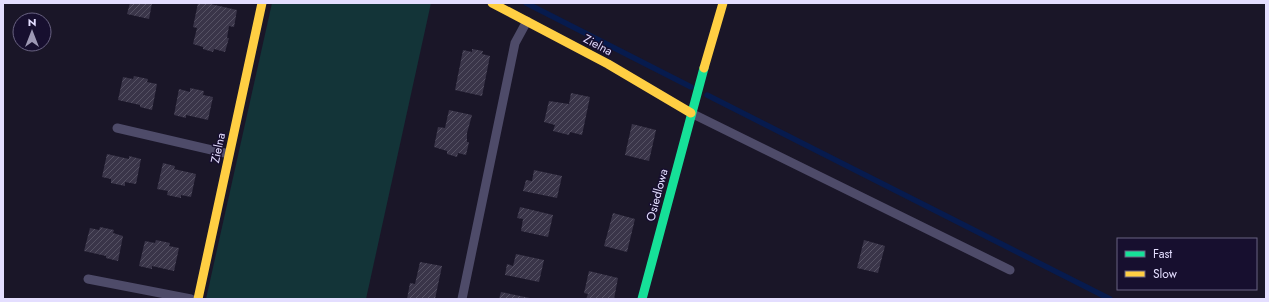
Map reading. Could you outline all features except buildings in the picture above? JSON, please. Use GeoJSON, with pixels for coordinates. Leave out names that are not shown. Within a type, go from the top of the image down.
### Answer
{"type":"FeatureCollection","features":[{"type":"Feature","properties":{"kind":"street","name":"Zielna"},"geometry":{"type":"LineString","coordinates":[[198,299],[262,3]]}},
{"type":"Feature","properties":{"kind":"street","name":"Zielna"},"geometry":{"type":"LineString","coordinates":[[492,3],[608,64],[691,113]]}},
{"type":"Feature","properties":{"kind":"street","name":"Osiedlowa"},"geometry":{"type":"LineString","coordinates":[[642,299],[691,113],[723,3]]}},
{"type":"Feature","properties":{"kind":"lane"},"geometry":{"type":"LineString","coordinates":[[462,299],[516,44],[527,21]]}},
{"type":"Feature","properties":{"kind":"lane"},"geometry":{"type":"LineString","coordinates":[[691,113],[1010,270]]}},
{"type":"Feature","properties":{"kind":"lane"},"geometry":{"type":"LineString","coordinates":[[118,128],[229,154]]}},
{"type":"Feature","properties":{"kind":"lane"},"geometry":{"type":"LineString","coordinates":[[88,279],[191,299]]}},
{"type":"Feature","properties":{"kind":"green space"},"geometry":{"type":"Polygon","coordinates":[[[272,3],[431,3],[366,299],[206,299],[272,3]]]}},
{"type":"Feature","properties":{"kind":"waterway"},"geometry":{"type":"LineString","coordinates":[[526,3],[691,87]]}},
{"type":"Feature","properties":{"kind":"waterway"},"geometry":{"type":"LineString","coordinates":[[707,95],[1110,299]]}},
{"type":"Feature","properties":{"kind":"traffic: fast"},"geometry":{"type":"LineString","coordinates":[[642,299],[704,68]]}},
{"type":"Feature","properties":{"kind":"traffic: slow"},"geometry":{"type":"LineString","coordinates":[[198,299],[262,3]]}},
{"type":"Feature","properties":{"kind":"traffic: slow"},"geometry":{"type":"LineString","coordinates":[[492,3],[608,64],[691,113]]}},
{"type":"Feature","properties":{"kind":"traffic: slow"},"geometry":{"type":"LineString","coordinates":[[704,68],[723,3]]}}]}
